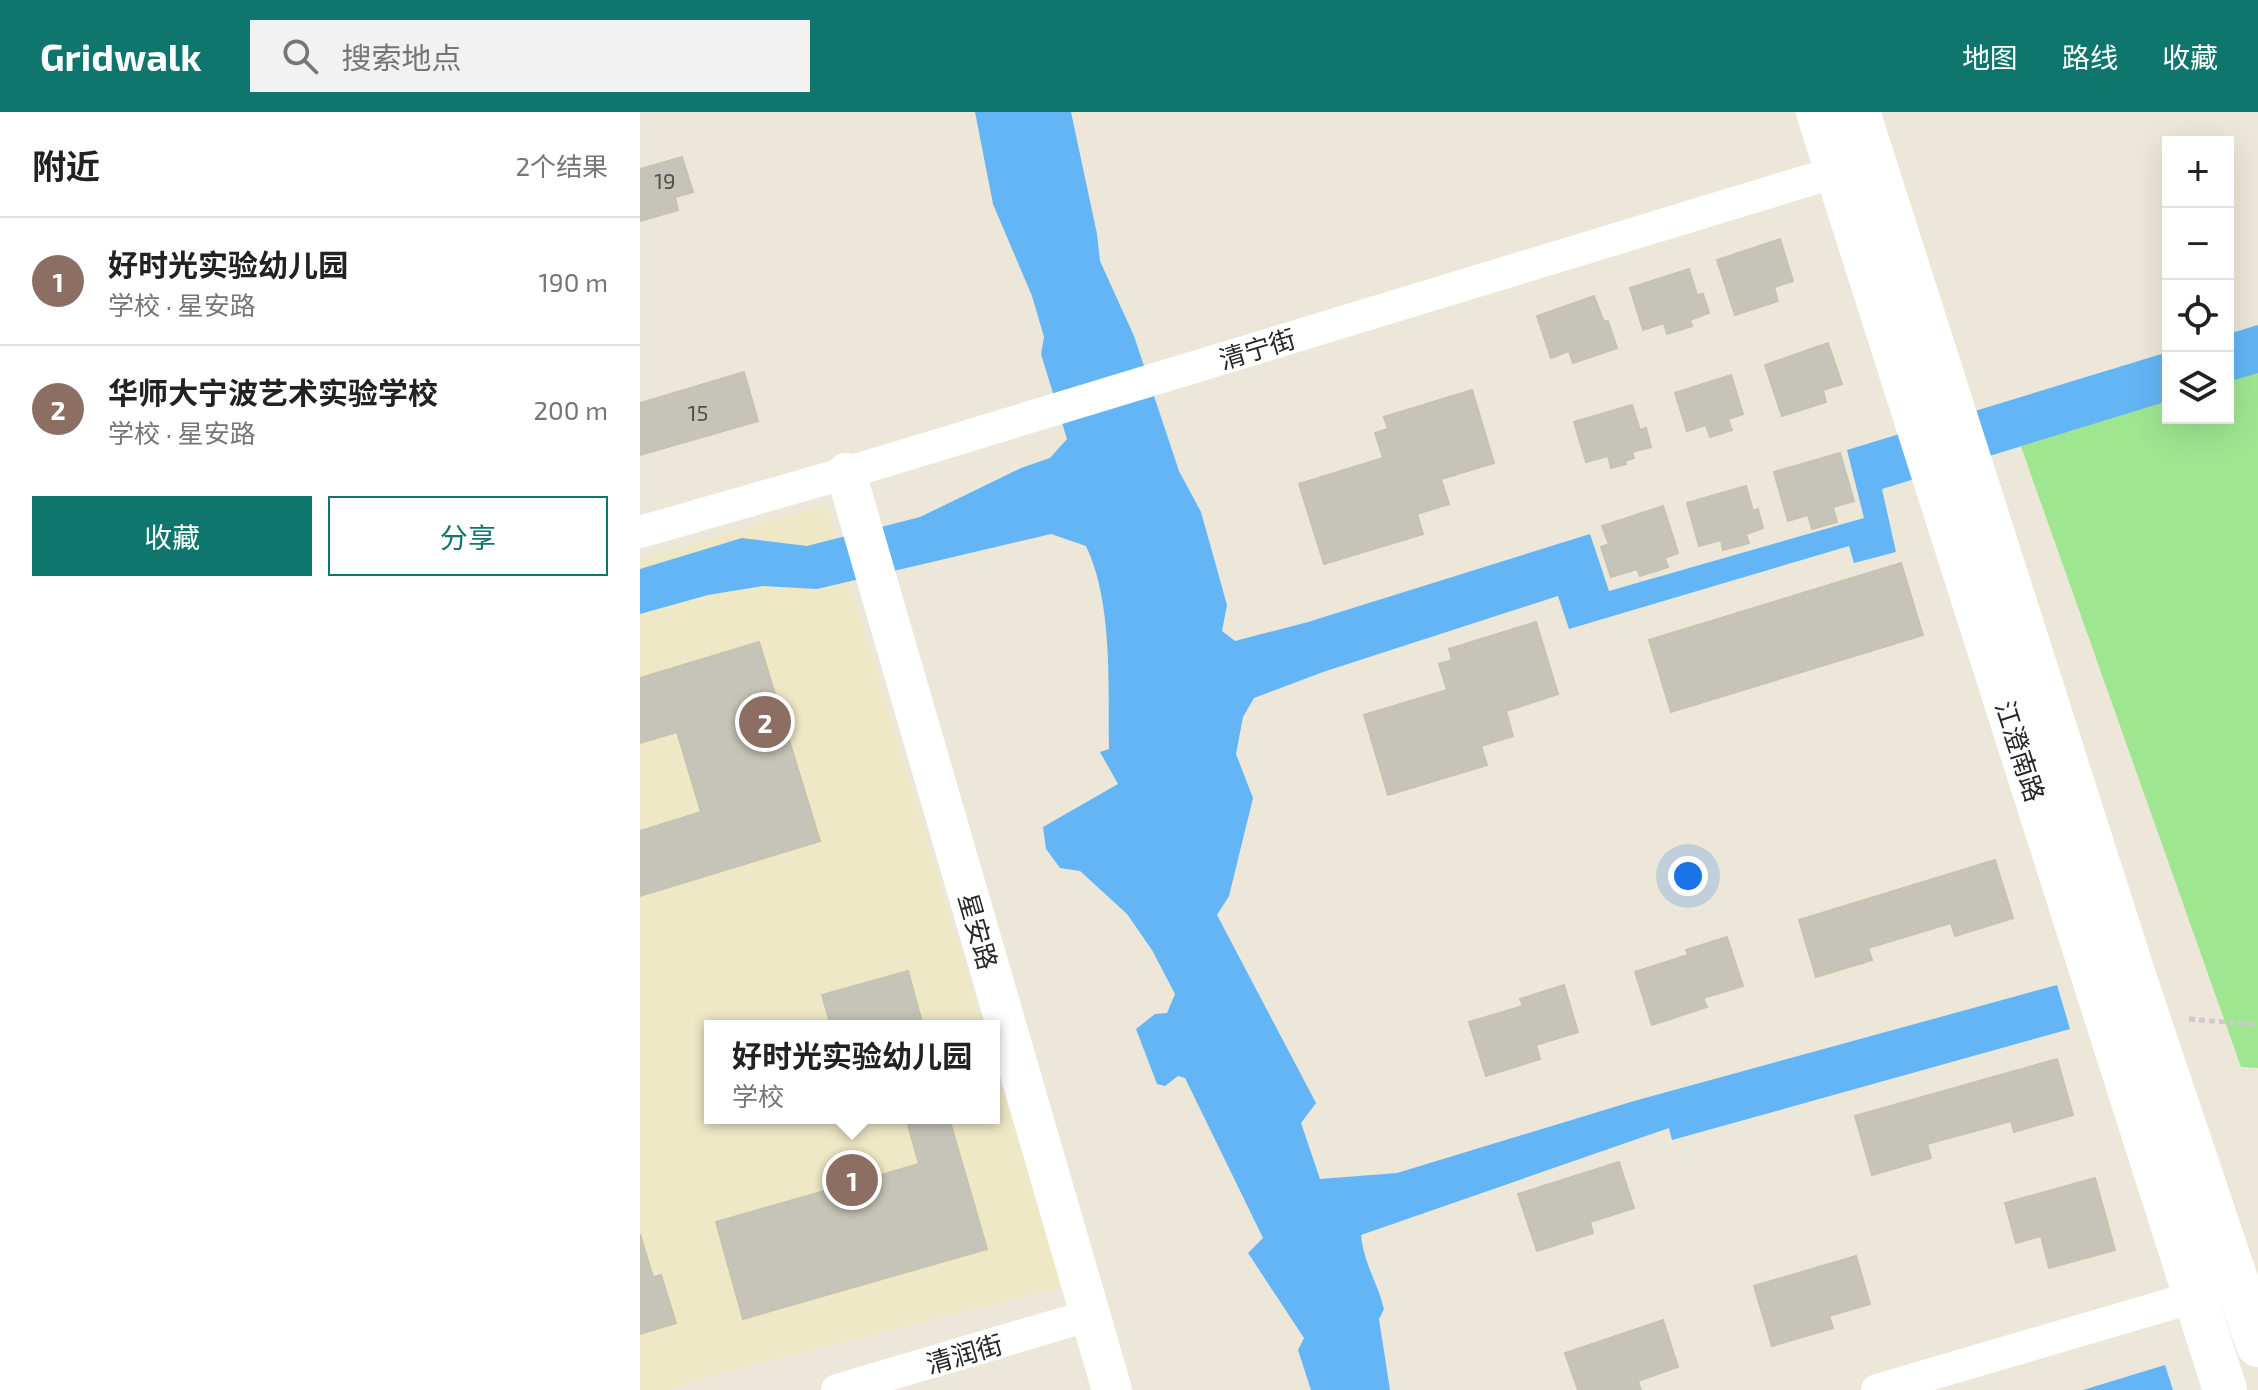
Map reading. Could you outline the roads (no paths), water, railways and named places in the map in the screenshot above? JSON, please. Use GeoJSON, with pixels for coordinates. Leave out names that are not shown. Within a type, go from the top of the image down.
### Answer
{"type":"FeatureCollection","features":[{"type":"Feature","properties":{"kind":"main road","name":"江澄南路"},"geometry":{"type":"LineString","coordinates":[[1818,112],[1855,167],[2131,966],[2258,1345]]}},
{"type":"Feature","properties":{"kind":"main road","name":"江澄南路"},"geometry":{"type":"LineString","coordinates":[[1858,112],[1855,167],[2225,1390]]}},
{"type":"Feature","properties":{"kind":"street","name":"清宁街"},"geometry":{"type":"LineString","coordinates":[[640,532],[846,473],[1855,167]]}},
{"type":"Feature","properties":{"kind":"street","name":"星安路"},"geometry":{"type":"LineString","coordinates":[[846,473],[1112,1390]]}},
{"type":"Feature","properties":{"kind":"street"},"geometry":{"type":"LineString","coordinates":[[1877,1390],[2237,1284]]}},
{"type":"Feature","properties":{"kind":"street","name":"清润街"},"geometry":{"type":"LineString","coordinates":[[837,1390],[1091,1315]]}},
{"type":"Feature","properties":{"kind":"water"},"geometry":{"type":"Polygon","coordinates":[[[975,112],[1071,112],[1100,261],[1134,336],[1179,471],[1201,512],[1227,605],[1222,631],[1235,641],[1308,622],[1590,534],[1609,591],[1864,518],[1847,450],[2162,354],[2162,403],[1882,489],[1896,552],[1854,563],[1849,546],[1569,629],[1558,596],[1323,672],[1254,698],[1243,717],[1236,754],[1253,798],[1229,896],[1217,915],[1316,1103],[1301,1123],[1320,1179],[1397,1173],[1634,1101],[2057,985],[2070,1029],[1672,1140],[1669,1128],[1361,1235],[1384,1309],[1379,1319],[1390,1390],[1311,1390],[1298,1350],[1304,1338],[1248,1253],[1263,1238],[1185,1078],[1178,1076],[1165,1086],[1157,1084],[1136,1029],[1155,1014],[1167,1013],[1175,994],[1152,950],[1127,914],[1080,871],[1060,868],[1046,849],[1043,827],[1118,784],[1100,752],[1109,749],[1107,645],[1101,593],[1086,546],[1051,534],[817,589],[763,586],[708,595],[640,614],[640,569],[742,538],[807,546],[920,517],[1021,468],[1050,458],[1067,439],[1041,354],[1044,337],[1032,296],[993,204],[975,112]]]}},
{"type":"Feature","properties":{"kind":"water"},"geometry":{"type":"Polygon","coordinates":[[[2258,325],[2258,373],[2234,380],[2234,352],[2234,332],[2258,325]]]}},
{"type":"Feature","properties":{"kind":"water"},"geometry":{"type":"Polygon","coordinates":[[[2165,1365],[2173,1390],[2083,1390],[2165,1365]]]}},
{"type":"Feature","properties":{"kind":"place","name":"华师大宁波艺术实验学校"},"geometry":{"type":"Point","coordinates":[765,722]}},
{"type":"Feature","properties":{"kind":"place","name":"好时光实验幼儿园"},"geometry":{"type":"Point","coordinates":[852,1180]}}]}
